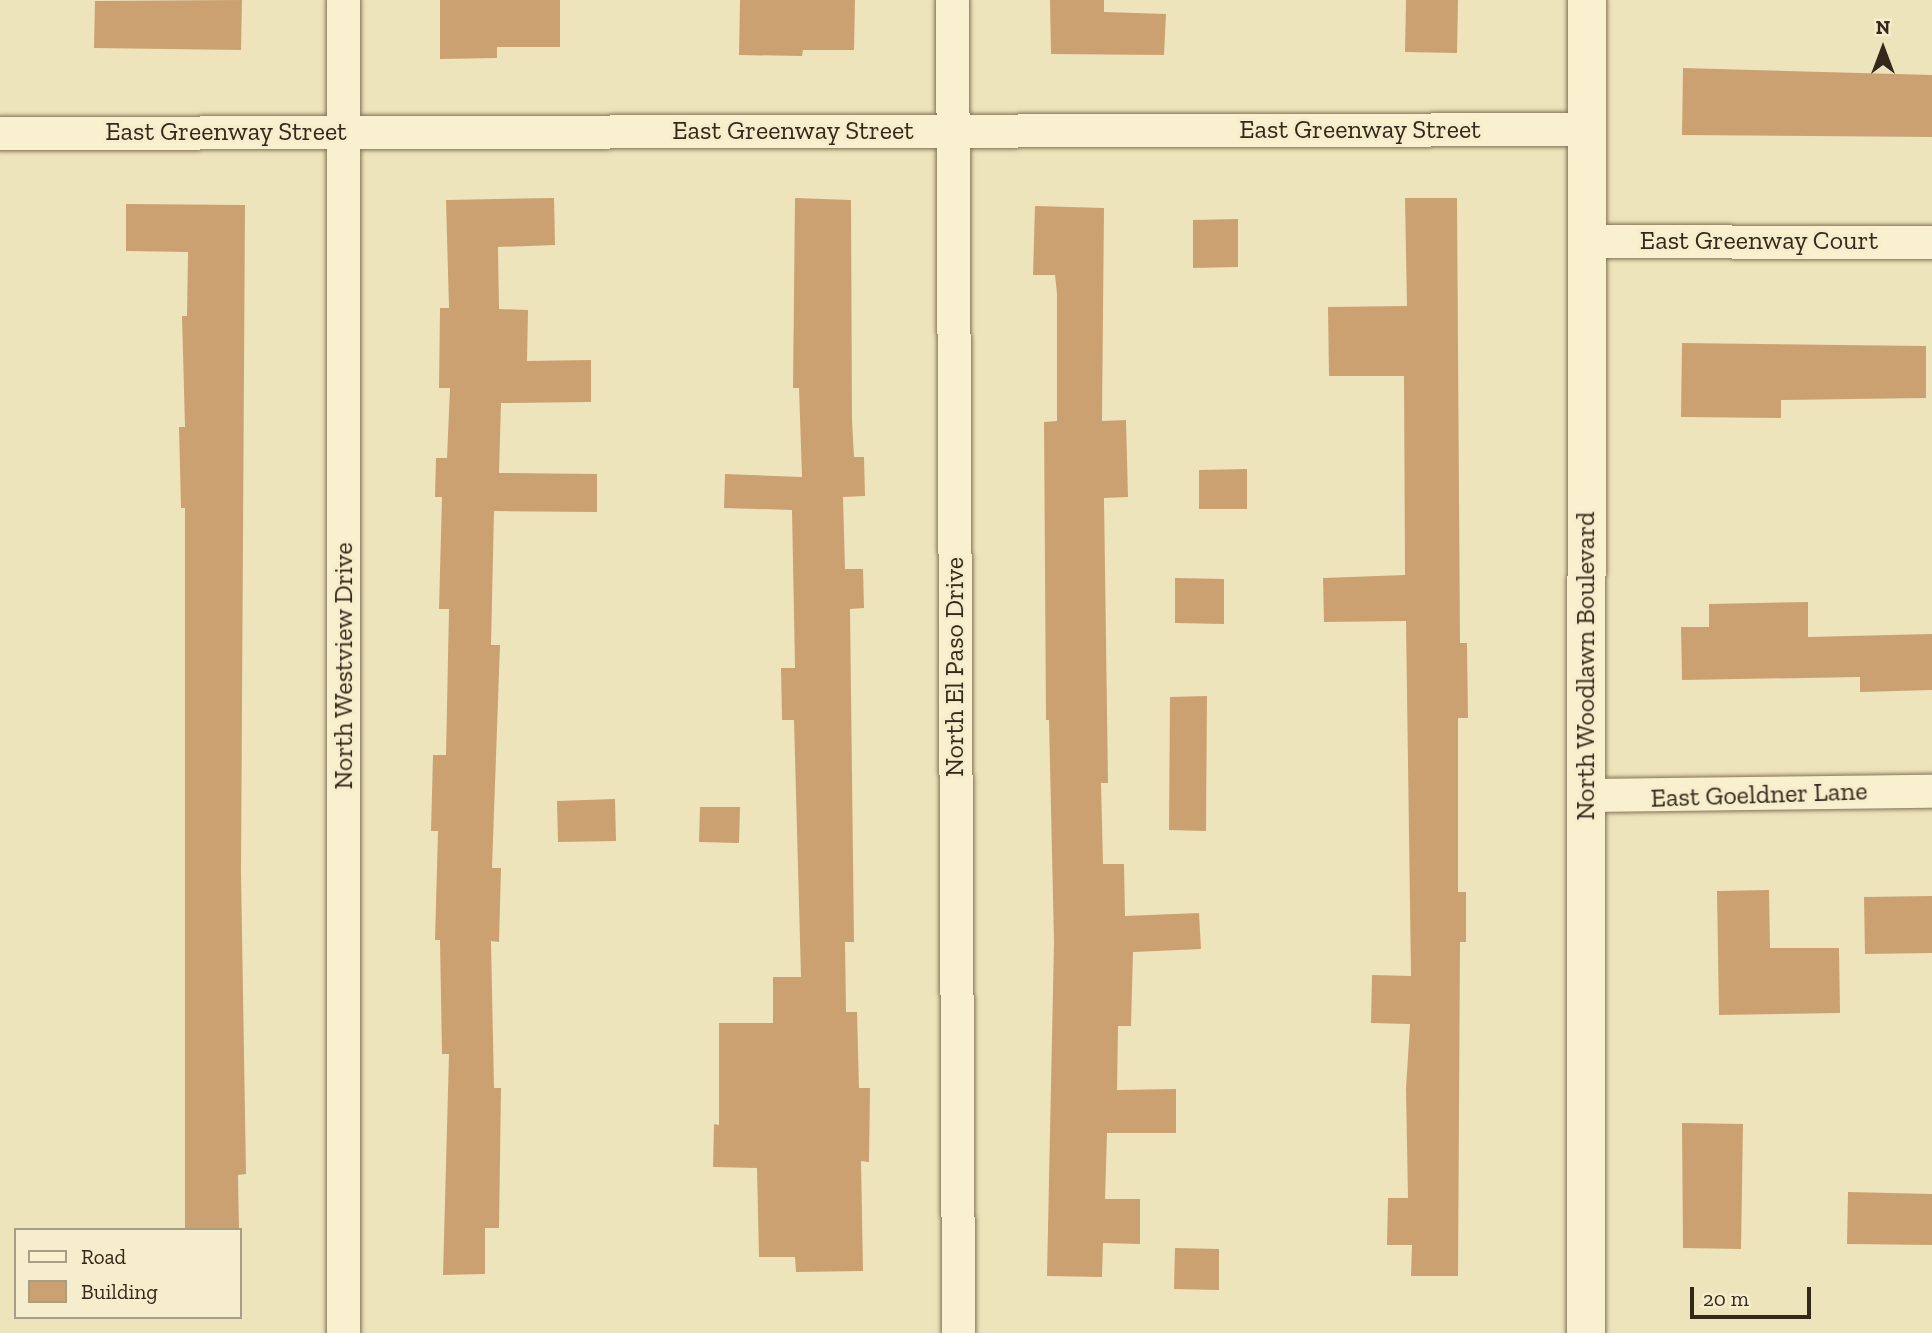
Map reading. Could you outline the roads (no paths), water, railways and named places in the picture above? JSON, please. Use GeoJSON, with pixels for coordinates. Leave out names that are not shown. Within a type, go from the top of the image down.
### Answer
{"type":"FeatureCollection","features":[{"type":"Feature","properties":{"kind":"street","name":"North Westview Drive"},"geometry":{"type":"LineString","coordinates":[[343,0],[343,1333]]}},
{"type":"Feature","properties":{"kind":"street","name":"North El Paso Drive"},"geometry":{"type":"LineString","coordinates":[[952,0],[958,1333]]}},
{"type":"Feature","properties":{"kind":"street","name":"North Woodlawn Boulevard"},"geometry":{"type":"LineString","coordinates":[[1586,1333],[1587,0]]}},
{"type":"Feature","properties":{"kind":"street","name":"East Greenway Street"},"geometry":{"type":"LineString","coordinates":[[0,133],[1587,129]]}},
{"type":"Feature","properties":{"kind":"street","name":"East Greenway Court"},"geometry":{"type":"LineString","coordinates":[[1586,241],[1932,242]]}},
{"type":"Feature","properties":{"kind":"street","name":"East Goeldner Lane"},"geometry":{"type":"LineString","coordinates":[[1586,795],[1932,791]]}}]}
